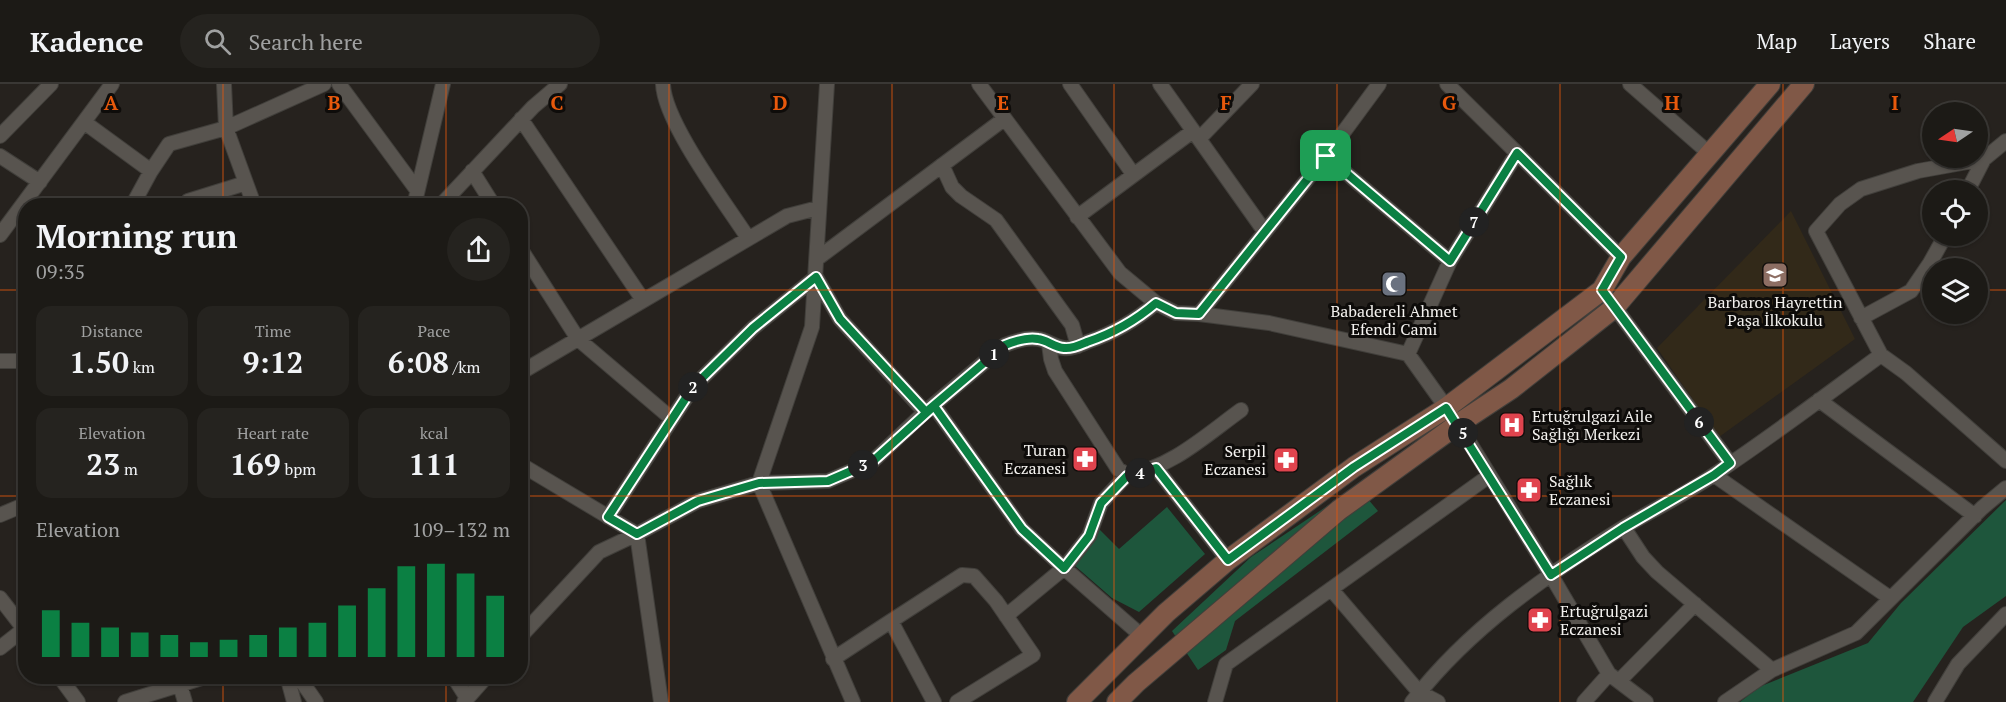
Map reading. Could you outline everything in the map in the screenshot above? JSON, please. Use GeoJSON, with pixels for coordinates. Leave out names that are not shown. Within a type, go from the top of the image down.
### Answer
{"type":"FeatureCollection","features":[{"type":"Feature","properties":{"kind":"street"},"geometry":{"type":"LineString","coordinates":[[0,136],[51,84]]}},
{"type":"Feature","properties":{"kind":"street"},"geometry":{"type":"LineString","coordinates":[[28,198],[112,84]]}},
{"type":"Feature","properties":{"kind":"street"},"geometry":{"type":"LineString","coordinates":[[224,84],[226,128],[251,198]]}},
{"type":"Feature","properties":{"kind":"street"},"geometry":{"type":"LineString","coordinates":[[136,198],[169,144],[226,128],[324,84]]}},
{"type":"Feature","properties":{"kind":"street"},"geometry":{"type":"LineString","coordinates":[[339,84],[417,190]]}},
{"type":"Feature","properties":{"kind":"street"},"geometry":{"type":"LineString","coordinates":[[416,198],[443,84]]}},
{"type":"Feature","properties":{"kind":"street"},"geometry":{"type":"LineString","coordinates":[[447,198],[521,119],[560,84]]}},
{"type":"Feature","properties":{"kind":"street"},"geometry":{"type":"LineString","coordinates":[[663,84],[663,93],[688,146],[748,238]]}},
{"type":"Feature","properties":{"kind":"street"},"geometry":{"type":"LineString","coordinates":[[827,84],[812,327],[759,483],[853,702]]}},
{"type":"Feature","properties":{"kind":"street"},"geometry":{"type":"LineString","coordinates":[[979,84],[1120,273],[1156,303],[1176,313],[1269,323],[1408,354],[1452,416],[1614,678],[1646,702]]}},
{"type":"Feature","properties":{"kind":"street"},"geometry":{"type":"LineString","coordinates":[[1070,84],[1133,174]]}},
{"type":"Feature","properties":{"kind":"street"},"geometry":{"type":"LineString","coordinates":[[1160,84],[1265,232]]}},
{"type":"Feature","properties":{"kind":"street"},"geometry":{"type":"LineString","coordinates":[[1077,217],[1133,174],[1196,135],[1252,84]]}},
{"type":"Feature","properties":{"kind":"street"},"geometry":{"type":"LineString","coordinates":[[1199,314],[1326,156],[1379,84]]}},
{"type":"Feature","properties":{"kind":"street"},"geometry":{"type":"LineString","coordinates":[[1447,84],[1621,257]]}},
{"type":"Feature","properties":{"kind":"street"},"geometry":{"type":"LineString","coordinates":[[1117,702],[1136,683],[1339,510],[1602,290],[1621,257],[1770,84]]}},
{"type":"Feature","properties":{"kind":"street"},"geometry":{"type":"LineString","coordinates":[[1077,702],[1166,614],[1228,560],[1354,467],[1452,416],[1511,389],[1614,308],[1804,84]]}},
{"type":"Feature","properties":{"kind":"street"},"geometry":{"type":"LineString","coordinates":[[1634,85],[1710,154]]}},
{"type":"Feature","properties":{"kind":"street"},"geometry":{"type":"LineString","coordinates":[[521,119],[643,300]]}},
{"type":"Feature","properties":{"kind":"street"},"geometry":{"type":"LineString","coordinates":[[818,258],[1004,119]]}},
{"type":"Feature","properties":{"kind":"street"},"geometry":{"type":"LineString","coordinates":[[84,122],[151,171]]}},
{"type":"Feature","properties":{"kind":"street"},"geometry":{"type":"LineString","coordinates":[[1988,156],[2006,141]]}},
{"type":"Feature","properties":{"kind":"street"},"geometry":{"type":"LineString","coordinates":[[1408,354],[1450,261],[1517,153]]}},
{"type":"Feature","properties":{"kind":"street"},"geometry":{"type":"LineString","coordinates":[[0,156],[40,182]]}},
{"type":"Feature","properties":{"kind":"street"},"geometry":{"type":"LineString","coordinates":[[1326,156],[1450,261]]}},
{"type":"Feature","properties":{"kind":"street"},"geometry":{"type":"LineString","coordinates":[[942,165],[952,187],[996,220],[1072,325],[1077,346]]}},
{"type":"Feature","properties":{"kind":"street"},"geometry":{"type":"LineString","coordinates":[[1934,168],[1861,189],[1840,204],[1816,231],[1881,355],[1906,373],[2006,461]]}},
{"type":"Feature","properties":{"kind":"street"},"geometry":{"type":"LineString","coordinates":[[472,171],[489,198]]}},
{"type":"Feature","properties":{"kind":"street"},"geometry":{"type":"LineString","coordinates":[[198,198],[246,183]]}},
{"type":"Feature","properties":{"kind":"street"},"geometry":{"type":"LineString","coordinates":[[528,368],[787,216],[818,208]]}},
{"type":"Feature","properties":{"kind":"street"},"geometry":{"type":"LineString","coordinates":[[0,234],[18,211]]}},
{"type":"Feature","properties":{"kind":"street"},"geometry":{"type":"LineString","coordinates":[[1861,318],[1911,291],[1939,246]]}},
{"type":"Feature","properties":{"kind":"street"},"geometry":{"type":"LineString","coordinates":[[528,261],[578,339],[672,419]]}},
{"type":"Feature","properties":{"kind":"street"},"geometry":{"type":"LineString","coordinates":[[816,277],[840,319],[930,409],[1022,529],[1143,637]]}},
{"type":"Feature","properties":{"kind":"street"},"geometry":{"type":"LineString","coordinates":[[608,517],[693,387],[753,328],[816,277]]}},
{"type":"Feature","properties":{"kind":"street"},"geometry":{"type":"LineString","coordinates":[[1602,290],[1730,463]]}},
{"type":"Feature","properties":{"kind":"street"},"geometry":{"type":"LineString","coordinates":[[528,629],[599,552],[698,501],[759,483],[828,481],[872,462],[1005,345],[1015,341],[1039,339],[1065,348],[1077,346],[1109,335],[1136,320],[1156,303]]}},
{"type":"Feature","properties":{"kind":"street"},"geometry":{"type":"LineString","coordinates":[[1049,344],[1055,370],[1118,469],[1127,476]]}},
{"type":"Feature","properties":{"kind":"street"},"geometry":{"type":"LineString","coordinates":[[1415,697],[1449,657],[1482,627],[1551,575],[1623,528],[1714,475],[1881,355]]}},
{"type":"Feature","properties":{"kind":"street"},"geometry":{"type":"LineString","coordinates":[[0,361],[18,362]]}},
{"type":"Feature","properties":{"kind":"street"},"geometry":{"type":"LineString","coordinates":[[1819,400],[1975,516]]}},
{"type":"Feature","properties":{"kind":"street"},"geometry":{"type":"LineString","coordinates":[[1006,616],[1064,568],[1089,536],[1101,503],[1127,476],[1156,468],[1179,455],[1241,410]]}},
{"type":"Feature","properties":{"kind":"street"},"geometry":{"type":"LineString","coordinates":[[1156,468],[1228,560]]}},
{"type":"Feature","properties":{"kind":"street"},"geometry":{"type":"LineString","coordinates":[[528,469],[637,534]]}},
{"type":"Feature","properties":{"kind":"street"},"geometry":{"type":"LineString","coordinates":[[1714,475],[1890,598]]}},
{"type":"Feature","properties":{"kind":"street"},"geometry":{"type":"LineString","coordinates":[[1215,702],[1226,664],[1489,476]]}},
{"type":"Feature","properties":{"kind":"street"},"geometry":{"type":"LineString","coordinates":[[1725,702],[1772,670],[1856,633],[2006,488]]}},
{"type":"Feature","properties":{"kind":"street"},"geometry":{"type":"LineString","coordinates":[[0,515],[18,507]]}},
{"type":"Feature","properties":{"kind":"street"},"geometry":{"type":"LineString","coordinates":[[1623,528],[1643,558],[1772,670]]}},
{"type":"Feature","properties":{"kind":"street"},"geometry":{"type":"LineString","coordinates":[[637,534],[661,702]]}},
{"type":"Feature","properties":{"kind":"street"},"geometry":{"type":"LineString","coordinates":[[833,658],[962,575],[974,576],[1033,655],[957,702]]}},
{"type":"Feature","properties":{"kind":"street"},"geometry":{"type":"LineString","coordinates":[[1331,589],[1415,697],[1438,702]]}},
{"type":"Feature","properties":{"kind":"street"},"geometry":{"type":"LineString","coordinates":[[0,598],[18,620]]}},
{"type":"Feature","properties":{"kind":"street"},"geometry":{"type":"LineString","coordinates":[[1584,702],[1614,678],[1695,604]]}},
{"type":"Feature","properties":{"kind":"street"},"geometry":{"type":"LineString","coordinates":[[1935,702],[1959,664],[2006,614]]}},
{"type":"Feature","properties":{"kind":"street"},"geometry":{"type":"LineString","coordinates":[[891,621],[934,702]]}},
{"type":"Feature","properties":{"kind":"street"},"geometry":{"type":"LineString","coordinates":[[0,648],[18,634]]}},
{"type":"Feature","properties":{"kind":"street"},"geometry":{"type":"LineString","coordinates":[[65,684],[78,702]]}},
{"type":"Feature","properties":{"kind":"street"},"geometry":{"type":"LineString","coordinates":[[125,702],[184,684]]}},
{"type":"Feature","properties":{"kind":"street"},"geometry":{"type":"LineString","coordinates":[[289,684],[294,702]]}},
{"type":"Feature","properties":{"kind":"street"},"geometry":{"type":"LineString","coordinates":[[304,684],[316,702]]}},
{"type":"Feature","properties":{"kind":"street"},"geometry":{"type":"LineString","coordinates":[[457,684],[466,700],[479,684]]}},
{"type":"Feature","properties":{"kind":"street"},"geometry":{"type":"LineString","coordinates":[[180,685],[185,702]]}},
{"type":"Feature","properties":{"kind":"shaded area","name":"Barbaros Hayrettin Paşa İlkokulu"},"geometry":{"type":"Polygon","coordinates":[[[1791,211],[1855,339],[1719,437],[1657,348],[1791,211]]]}},
{"type":"Feature","properties":{"kind":"green space"},"geometry":{"type":"Polygon","coordinates":[[[1357,486],[1378,511],[1235,621],[1226,650],[1198,670],[1172,631],[1251,557],[1357,486]]]}},
{"type":"Feature","properties":{"kind":"green space"},"geometry":{"type":"Polygon","coordinates":[[[2006,500],[2006,596],[1963,627],[1913,702],[1740,702],[1759,687],[1868,643],[1901,603],[2006,500]]]}},
{"type":"Feature","properties":{"kind":"green space"},"geometry":{"type":"Polygon","coordinates":[[[1167,507],[1205,554],[1139,612],[1112,598],[1074,565],[1086,551],[1099,529],[1119,549],[1167,507]]]}},
{"type":"Feature","properties":{"kind":"place","name":"Barbaros Hayrettin Paşa İlkokulu"},"geometry":{"type":"Point","coordinates":[1775,275]}},
{"type":"Feature","properties":{"kind":"place","name":"Babadereli Ahmet Efendi Cami"},"geometry":{"type":"Point","coordinates":[1394,284]}},
{"type":"Feature","properties":{"kind":"place","name":"Ertuğrulgazi Aile Sağlığı Merkezi"},"geometry":{"type":"Point","coordinates":[1512,425]}},
{"type":"Feature","properties":{"kind":"place","name":"Turan Eczanesi"},"geometry":{"type":"Point","coordinates":[1085,459]}},
{"type":"Feature","properties":{"kind":"place","name":"Serpil Eczanesi"},"geometry":{"type":"Point","coordinates":[1286,460]}},
{"type":"Feature","properties":{"kind":"place","name":"Sağlık Eczanesi"},"geometry":{"type":"Point","coordinates":[1529,490]}},
{"type":"Feature","properties":{"kind":"place","name":"Ertuğrulgazi Eczanesi"},"geometry":{"type":"Point","coordinates":[1540,620]}},
{"type":"Feature","properties":{"kind":"route"},"geometry":{"type":"LineString","coordinates":[[1517,153],[1621,257],[1602,290],[1730,463],[1551,575],[1446,408],[1354,467],[1228,560],[1156,468],[1127,476],[1101,503],[1089,536],[1064,568],[1022,529],[934,406],[872,462],[828,481],[759,483],[698,501],[637,534],[608,517],[693,387],[753,328],[816,277],[840,319],[926,412],[1005,345],[1015,341],[1039,339],[1065,348],[1077,346],[1109,335],[1136,320],[1156,303],[1176,313],[1199,314],[1326,156],[1450,261],[1517,153]]}}]}
